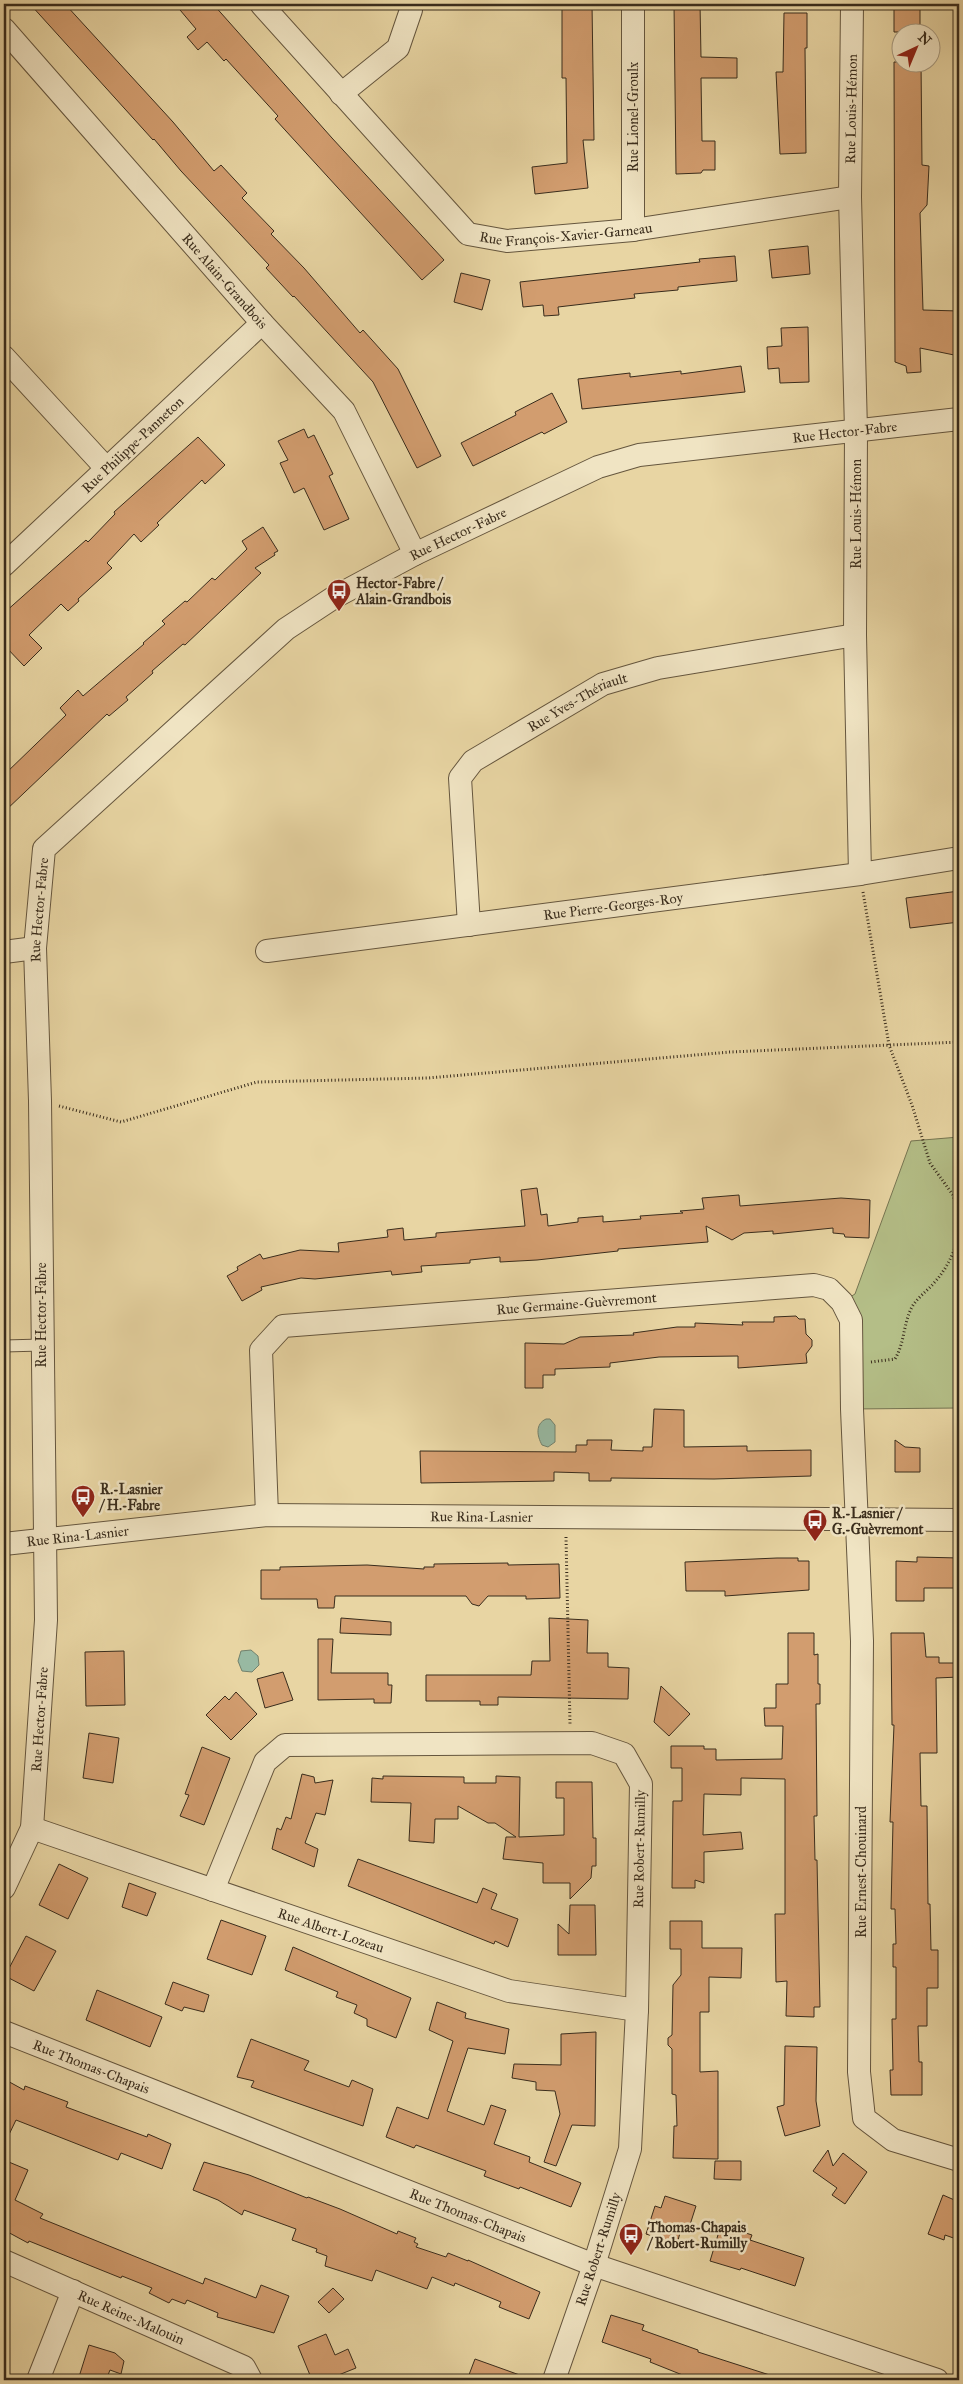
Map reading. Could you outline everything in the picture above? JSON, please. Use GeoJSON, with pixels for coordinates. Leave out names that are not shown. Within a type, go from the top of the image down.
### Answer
{"type":"FeatureCollection","features":[{"type":"Feature","properties":{"kind":"street","name":"Rue François-Xavier-Garneau"},"geometry":{"type":"LineString","coordinates":[[261,4],[468,234],[507,241],[633,230],[850,197]]}},
{"type":"Feature","properties":{"kind":"street"},"geometry":{"type":"LineString","coordinates":[[341,94],[398,48],[411,10],[411,4]]}},
{"type":"Feature","properties":{"kind":"street","name":"Rue Lionel-Groulx"},"geometry":{"type":"LineString","coordinates":[[633,4],[633,230]]}},
{"type":"Feature","properties":{"kind":"street","name":"Rue Louis-Hémon"},"geometry":{"type":"LineString","coordinates":[[852,4],[850,197],[856,430],[855,635],[860,874]]}},
{"type":"Feature","properties":{"kind":"street","name":"Rue Alain-Grandbois"},"geometry":{"type":"LineString","coordinates":[[4,29],[262,323],[344,411],[415,554]]}},
{"type":"Feature","properties":{"kind":"street","name":"Rue Philippe-Panneton"},"geometry":{"type":"LineString","coordinates":[[4,565],[262,323]]}},
{"type":"Feature","properties":{"kind":"street"},"geometry":{"type":"LineString","coordinates":[[4,357],[106,468]]}},
{"type":"Feature","properties":{"kind":"street","name":"Rue Hector-Fabre"},"geometry":{"type":"LineString","coordinates":[[4,1888],[32,1828],[46,1620],[40,1101],[35,948],[44,849],[286,629],[333,598],[415,554],[598,467],[631,457],[959,419]]}},
{"type":"Feature","properties":{"kind":"street","name":"Rue Yves-Thériault"},"geometry":{"type":"LineString","coordinates":[[469,925],[460,778],[473,761],[604,684],[658,668],[855,635]]}},
{"type":"Feature","properties":{"kind":"street","name":"Rue Pierre-Georges-Roy"},"geometry":{"type":"LineString","coordinates":[[267,951],[860,874],[959,858]]}},
{"type":"Feature","properties":{"kind":"street"},"geometry":{"type":"LineString","coordinates":[[4,952],[35,948]]}},
{"type":"Feature","properties":{"kind":"street","name":"Rue Germaine-Guèvremont"},"geometry":{"type":"LineString","coordinates":[[267,1514],[261,1350],[283,1326],[814,1285],[829,1289],[842,1302],[851,1320],[856,1519]]}},
{"type":"Feature","properties":{"kind":"street","name":"Rue Rina-Lasnier"},"geometry":{"type":"LineString","coordinates":[[4,1544],[267,1514],[959,1520]]}},
{"type":"Feature","properties":{"kind":"street","name":"Rue Ernest-Chouinard"},"geometry":{"type":"LineString","coordinates":[[856,1519],[862,1641],[859,2072],[864,2118],[893,2140],[959,2160]]}},
{"type":"Feature","properties":{"kind":"street","name":"Rue Robert-Rumilly"},"geometry":{"type":"LineString","coordinates":[[213,1890],[266,1762],[285,1745],[592,1743],[624,1754],[641,1784],[637,2010],[630,2149],[594,2265],[554,2380]]}},
{"type":"Feature","properties":{"kind":"street","name":"Rue Albert-Lozeau"},"geometry":{"type":"LineString","coordinates":[[32,1828],[509,1991],[637,2010]]}},
{"type":"Feature","properties":{"kind":"street","name":"Rue Thomas-Chapais"},"geometry":{"type":"LineString","coordinates":[[4,2032],[594,2265],[937,2380]]}},
{"type":"Feature","properties":{"kind":"street","name":"Rue Reine-Malouin"},"geometry":{"type":"LineString","coordinates":[[4,2261],[244,2366],[252,2380]]}},
{"type":"Feature","properties":{"kind":"street"},"geometry":{"type":"LineString","coordinates":[[38,2380],[73,2291]]}},
{"type":"Feature","properties":{"kind":"lane"},"geometry":{"type":"LineString","coordinates":[[4,1346],[42,1345]]}},
{"type":"Feature","properties":{"kind":"path"},"geometry":{"type":"LineString","coordinates":[[860,874],[889,1045],[912,1105],[930,1163],[953,1195],[959,1214]]}},
{"type":"Feature","properties":{"kind":"path"},"geometry":{"type":"LineString","coordinates":[[40,1101],[121,1122],[257,1082],[428,1078],[730,1052],[959,1042]]}},
{"type":"Feature","properties":{"kind":"path"},"geometry":{"type":"LineString","coordinates":[[852,1365],[895,1358],[902,1347],[906,1319],[913,1305],[934,1283],[955,1253],[959,1233]]}},
{"type":"Feature","properties":{"kind":"path"},"geometry":{"type":"LineString","coordinates":[[566,1517],[570,1743]]}},
{"type":"Feature","properties":{"kind":"green space"},"geometry":{"type":"Polygon","coordinates":[[[959,1137],[959,1408],[852,1409],[842,1302],[855,1294],[911,1141],[959,1137]]]}},
{"type":"Feature","properties":{"kind":"shaded area"},"geometry":{"type":"Polygon","coordinates":[[[546,1419],[550,1419],[555,1425],[555,1442],[548,1447],[542,1445],[538,1434],[540,1424],[546,1419]]]}},
{"type":"Feature","properties":{"kind":"shaded area"},"geometry":{"type":"Polygon","coordinates":[[[251,1650],[258,1656],[259,1665],[252,1672],[242,1671],[238,1661],[241,1651],[251,1650]]]}},
{"type":"Feature","properties":{"kind":"building"},"geometry":{"type":"Polygon","coordinates":[[[30,4],[65,4],[173,122],[214,171],[221,165],[247,193],[242,198],[274,231],[271,234],[304,268],[360,333],[363,330],[398,369],[441,456],[417,468],[373,382],[266,268],[269,265],[30,4]]]}},
{"type":"Feature","properties":{"kind":"building"},"geometry":{"type":"Polygon","coordinates":[[[175,4],[213,4],[444,260],[422,280],[275,119],[278,116],[226,59],[224,61],[207,42],[198,50],[187,37],[196,29],[175,4]]]}},
{"type":"Feature","properties":{"kind":"building"},"geometry":{"type":"Polygon","coordinates":[[[562,4],[592,4],[594,140],[583,140],[588,188],[535,194],[532,167],[567,163],[566,78],[562,78],[562,4]]]}},
{"type":"Feature","properties":{"kind":"building"},"geometry":{"type":"Polygon","coordinates":[[[674,4],[700,4],[701,57],[737,58],[737,78],[701,78],[702,141],[715,141],[715,170],[703,170],[701,173],[676,174],[674,4]]]}},
{"type":"Feature","properties":{"kind":"building"},"geometry":{"type":"Polygon","coordinates":[[[894,4],[920,4],[920,22],[894,22],[894,4]]]}},
{"type":"Feature","properties":{"kind":"building"},"geometry":{"type":"Polygon","coordinates":[[[784,13],[807,13],[807,48],[805,48],[806,153],[780,154],[776,72],[783,72],[784,13]]]}},
{"type":"Feature","properties":{"kind":"building"},"geometry":{"type":"Polygon","coordinates":[[[894,72],[921,72],[922,165],[929,166],[927,205],[920,213],[923,310],[959,311],[959,356],[920,348],[921,372],[907,373],[906,366],[895,362],[894,72]]]}},
{"type":"Feature","properties":{"kind":"building"},"geometry":{"type":"Polygon","coordinates":[[[808,246],[810,274],[772,278],[769,250],[808,246]]]}},
{"type":"Feature","properties":{"kind":"building"},"geometry":{"type":"Polygon","coordinates":[[[735,256],[737,281],[678,287],[678,290],[634,294],[635,298],[558,307],[559,315],[544,316],[543,305],[523,307],[520,282],[700,262],[699,259],[735,256]]]}},
{"type":"Feature","properties":{"kind":"building"},"geometry":{"type":"Polygon","coordinates":[[[461,273],[490,280],[482,310],[454,302],[461,273]]]}},
{"type":"Feature","properties":{"kind":"building"},"geometry":{"type":"Polygon","coordinates":[[[808,327],[809,382],[780,383],[779,368],[768,369],[767,347],[782,346],[781,328],[808,327]]]}},
{"type":"Feature","properties":{"kind":"building"},"geometry":{"type":"Polygon","coordinates":[[[741,366],[745,392],[582,409],[578,379],[630,373],[630,377],[681,371],[681,374],[741,366]]]}},
{"type":"Feature","properties":{"kind":"building"},"geometry":{"type":"Polygon","coordinates":[[[552,393],[567,422],[544,434],[542,432],[473,466],[461,443],[516,415],[515,412],[552,393]]]}},
{"type":"Feature","properties":{"kind":"building"},"geometry":{"type":"Polygon","coordinates":[[[304,429],[308,438],[314,435],[333,474],[329,476],[349,519],[324,530],[304,488],[294,493],[280,463],[288,460],[278,441],[304,429]]]}},
{"type":"Feature","properties":{"kind":"building"},"geometry":{"type":"Polygon","coordinates":[[[198,437],[225,465],[205,484],[202,480],[157,523],[159,525],[141,542],[134,534],[107,563],[112,568],[78,599],[79,601],[68,611],[61,604],[29,635],[42,648],[24,666],[4,645],[4,613],[86,540],[88,542],[115,514],[114,512],[198,437]]]}},
{"type":"Feature","properties":{"kind":"building"},"geometry":{"type":"Polygon","coordinates":[[[263,527],[278,551],[255,568],[261,573],[185,645],[183,644],[152,671],[153,673],[126,697],[128,700],[109,716],[107,714],[4,812],[4,775],[66,715],[60,708],[78,690],[83,696],[144,644],[165,624],[162,621],[185,601],[187,602],[212,578],[215,580],[247,549],[242,541],[263,527]]]}},
{"type":"Feature","properties":{"kind":"building"},"geometry":{"type":"Polygon","coordinates":[[[959,891],[959,922],[910,928],[906,898],[959,891]]]}},
{"type":"Feature","properties":{"kind":"building"},"geometry":{"type":"Polygon","coordinates":[[[537,1188],[541,1215],[547,1214],[548,1226],[578,1222],[578,1218],[603,1216],[603,1222],[641,1219],[640,1216],[683,1213],[680,1211],[704,1209],[702,1198],[739,1195],[740,1206],[841,1198],[870,1200],[869,1238],[845,1237],[844,1234],[833,1233],[833,1228],[773,1234],[773,1231],[744,1233],[732,1240],[706,1226],[708,1242],[618,1249],[618,1251],[537,1260],[500,1262],[500,1257],[470,1260],[470,1263],[421,1266],[422,1272],[392,1275],[391,1271],[315,1279],[301,1278],[261,1287],[262,1290],[242,1301],[227,1276],[238,1270],[237,1267],[260,1254],[263,1259],[300,1250],[339,1252],[338,1243],[388,1237],[387,1230],[403,1228],[404,1240],[436,1237],[436,1233],[525,1226],[521,1190],[537,1188]]]}},
{"type":"Feature","properties":{"kind":"building"},"geometry":{"type":"Polygon","coordinates":[[[796,1316],[799,1319],[805,1319],[806,1334],[812,1340],[812,1346],[806,1354],[807,1363],[738,1368],[738,1356],[659,1357],[610,1363],[610,1367],[555,1369],[555,1375],[543,1375],[543,1388],[525,1388],[525,1343],[564,1344],[580,1337],[634,1335],[633,1333],[677,1327],[695,1327],[695,1323],[743,1325],[742,1322],[774,1322],[774,1317],[796,1316]]]}},
{"type":"Feature","properties":{"kind":"building"},"geometry":{"type":"Polygon","coordinates":[[[654,1409],[684,1410],[684,1447],[747,1446],[747,1451],[811,1450],[811,1476],[714,1479],[611,1478],[611,1481],[589,1481],[589,1473],[554,1472],[554,1481],[421,1483],[420,1451],[576,1452],[576,1445],[587,1445],[587,1440],[612,1440],[611,1450],[643,1451],[643,1447],[652,1447],[654,1409]]]}},
{"type":"Feature","properties":{"kind":"building"},"geometry":{"type":"Polygon","coordinates":[[[895,1440],[905,1447],[920,1448],[920,1472],[895,1472],[895,1440]]]}},
{"type":"Feature","properties":{"kind":"building"},"geometry":{"type":"Polygon","coordinates":[[[917,1557],[959,1558],[959,1588],[924,1588],[924,1601],[896,1601],[896,1561],[917,1562],[917,1557]]]}},
{"type":"Feature","properties":{"kind":"building"},"geometry":{"type":"Polygon","coordinates":[[[798,1558],[798,1561],[809,1561],[809,1590],[725,1596],[725,1591],[686,1591],[685,1562],[798,1558]]]}},
{"type":"Feature","properties":{"kind":"building"},"geometry":{"type":"Polygon","coordinates":[[[508,1563],[508,1565],[559,1564],[560,1598],[526,1599],[526,1596],[488,1596],[479,1606],[472,1604],[466,1596],[335,1596],[334,1608],[318,1608],[317,1599],[261,1599],[261,1570],[280,1570],[280,1567],[367,1565],[424,1569],[424,1567],[434,1567],[434,1564],[508,1563]]]}},
{"type":"Feature","properties":{"kind":"building"},"geometry":{"type":"Polygon","coordinates":[[[341,1618],[391,1622],[391,1635],[340,1633],[341,1618]]]}},
{"type":"Feature","properties":{"kind":"building"},"geometry":{"type":"Polygon","coordinates":[[[549,1618],[588,1620],[587,1653],[608,1653],[608,1667],[629,1668],[628,1699],[498,1697],[498,1705],[480,1705],[480,1701],[426,1701],[426,1675],[531,1675],[532,1661],[550,1661],[549,1618]]]}},
{"type":"Feature","properties":{"kind":"building"},"geometry":{"type":"Polygon","coordinates":[[[788,1633],[814,1633],[814,1655],[818,1654],[820,1704],[816,1704],[817,1816],[814,1816],[815,1860],[817,1860],[820,2007],[814,2007],[814,2017],[786,2016],[787,1981],[776,1982],[775,1914],[785,1914],[785,1779],[741,1778],[741,1795],[704,1794],[703,1835],[741,1832],[743,1849],[704,1852],[704,1883],[695,1880],[695,1888],[672,1888],[673,1801],[682,1801],[682,1768],[671,1768],[671,1746],[704,1746],[704,1749],[716,1749],[716,1760],[782,1759],[783,1726],[765,1726],[764,1708],[776,1708],[776,1684],[788,1684],[788,1633]]]}},
{"type":"Feature","properties":{"kind":"building"},"geometry":{"type":"Polygon","coordinates":[[[891,1633],[924,1633],[926,1657],[939,1657],[939,1663],[959,1663],[959,1677],[936,1678],[937,1753],[920,1753],[921,1806],[927,1806],[928,1904],[930,1904],[931,1950],[938,1950],[938,1988],[927,1988],[927,2026],[918,2026],[919,2062],[922,2062],[922,2095],[891,2095],[890,2070],[893,2070],[892,2019],[896,2019],[896,1967],[893,1967],[893,1944],[896,1944],[895,1909],[891,1909],[893,1822],[890,1822],[894,1725],[892,1725],[891,1633]]]}},
{"type":"Feature","properties":{"kind":"building"},"geometry":{"type":"Polygon","coordinates":[[[318,1639],[333,1639],[331,1673],[388,1673],[388,1685],[392,1685],[391,1703],[374,1703],[374,1699],[318,1700],[318,1639]]]}},
{"type":"Feature","properties":{"kind":"building"},"geometry":{"type":"Polygon","coordinates":[[[124,1651],[125,1705],[86,1706],[85,1652],[124,1651]]]}},
{"type":"Feature","properties":{"kind":"building"},"geometry":{"type":"Polygon","coordinates":[[[283,1672],[293,1700],[265,1708],[257,1679],[283,1672]]]}},
{"type":"Feature","properties":{"kind":"building"},"geometry":{"type":"Polygon","coordinates":[[[661,1686],[690,1714],[669,1736],[654,1722],[661,1686]]]}},
{"type":"Feature","properties":{"kind":"building"},"geometry":{"type":"Polygon","coordinates":[[[236,1692],[257,1714],[231,1740],[206,1715],[225,1696],[229,1700],[236,1692]]]}},
{"type":"Feature","properties":{"kind":"building"},"geometry":{"type":"Polygon","coordinates":[[[89,1733],[119,1738],[113,1783],[83,1778],[89,1733]]]}},
{"type":"Feature","properties":{"kind":"building"},"geometry":{"type":"Polygon","coordinates":[[[202,1747],[230,1758],[204,1825],[180,1816],[189,1795],[185,1794],[202,1747]]]}},
{"type":"Feature","properties":{"kind":"building"},"geometry":{"type":"Polygon","coordinates":[[[302,1774],[314,1777],[315,1783],[333,1780],[325,1815],[316,1813],[305,1843],[318,1849],[314,1867],[272,1849],[277,1828],[281,1830],[286,1817],[291,1819],[302,1774]]]}},
{"type":"Feature","properties":{"kind":"building"},"geometry":{"type":"Polygon","coordinates":[[[383,1776],[464,1777],[464,1783],[496,1783],[496,1776],[520,1777],[519,1837],[564,1835],[564,1798],[556,1798],[556,1782],[592,1782],[593,1838],[596,1838],[596,1866],[592,1866],[591,1878],[570,1899],[570,1883],[543,1883],[543,1863],[503,1859],[506,1837],[516,1837],[495,1823],[488,1823],[458,1806],[458,1819],[435,1819],[434,1843],[409,1841],[411,1803],[371,1802],[372,1778],[383,1779],[383,1776]]]}},
{"type":"Feature","properties":{"kind":"building"},"geometry":{"type":"Polygon","coordinates":[[[358,1859],[477,1903],[483,1888],[497,1894],[491,1909],[518,1919],[508,1947],[495,1941],[494,1944],[348,1886],[358,1859]]]}},
{"type":"Feature","properties":{"kind":"building"},"geometry":{"type":"Polygon","coordinates":[[[59,1864],[88,1878],[68,1919],[39,1905],[59,1864]]]}},
{"type":"Feature","properties":{"kind":"building"},"geometry":{"type":"Polygon","coordinates":[[[129,1883],[156,1893],[147,1916],[122,1907],[129,1883]]]}},
{"type":"Feature","properties":{"kind":"building"},"geometry":{"type":"Polygon","coordinates":[[[570,1905],[595,1905],[596,1955],[558,1955],[558,1924],[569,1934],[570,1905]]]}},
{"type":"Feature","properties":{"kind":"building"},"geometry":{"type":"Polygon","coordinates":[[[221,1920],[266,1936],[252,1975],[207,1959],[221,1920]]]}},
{"type":"Feature","properties":{"kind":"building"},"geometry":{"type":"Polygon","coordinates":[[[670,1921],[702,1921],[702,1948],[742,1948],[741,1978],[709,1977],[709,2012],[700,2012],[700,2072],[718,2071],[718,2159],[673,2158],[674,2126],[677,2126],[676,2095],[672,2094],[672,2049],[668,2045],[668,2038],[672,2035],[673,1985],[681,1975],[681,1949],[670,1949],[670,1921]]]}},
{"type":"Feature","properties":{"kind":"building"},"geometry":{"type":"Polygon","coordinates":[[[26,1936],[56,1951],[34,1991],[5,1976],[26,1936]]]}},
{"type":"Feature","properties":{"kind":"building"},"geometry":{"type":"Polygon","coordinates":[[[293,1947],[411,1998],[396,2038],[367,2026],[367,2019],[354,2013],[357,2005],[336,1997],[338,1992],[285,1970],[293,1947]]]}},
{"type":"Feature","properties":{"kind":"building"},"geometry":{"type":"Polygon","coordinates":[[[173,1982],[209,1995],[204,2012],[184,2007],[182,2011],[165,2004],[173,1982]]]}},
{"type":"Feature","properties":{"kind":"building"},"geometry":{"type":"Polygon","coordinates":[[[97,1990],[162,2017],[150,2047],[86,2020],[97,1990]]]}},
{"type":"Feature","properties":{"kind":"building"},"geometry":{"type":"Polygon","coordinates":[[[437,2002],[466,2013],[465,2018],[509,2029],[505,2054],[468,2048],[447,2111],[484,2125],[491,2105],[506,2110],[494,2144],[530,2157],[529,2162],[581,2183],[571,2207],[520,2187],[519,2189],[484,2176],[486,2171],[416,2145],[414,2148],[386,2137],[397,2107],[428,2119],[453,2041],[429,2030],[437,2002]]]}},
{"type":"Feature","properties":{"kind":"building"},"geometry":{"type":"Polygon","coordinates":[[[596,2032],[595,2126],[572,2125],[556,2166],[544,2162],[560,2114],[555,2091],[536,2090],[536,2082],[512,2078],[514,2064],[561,2065],[561,2034],[596,2032]]]}},
{"type":"Feature","properties":{"kind":"building"},"geometry":{"type":"Polygon","coordinates":[[[251,2039],[309,2061],[304,2070],[349,2087],[352,2080],[373,2089],[363,2126],[251,2087],[254,2081],[237,2077],[251,2039]]]}},
{"type":"Feature","properties":{"kind":"building"},"geometry":{"type":"Polygon","coordinates":[[[785,2046],[817,2047],[816,2101],[820,2126],[785,2136],[777,2107],[784,2105],[785,2046]]]}},
{"type":"Feature","properties":{"kind":"building"},"geometry":{"type":"Polygon","coordinates":[[[4,2079],[24,2090],[25,2086],[68,2102],[66,2107],[147,2137],[148,2134],[171,2144],[162,2169],[121,2153],[118,2160],[16,2120],[4,2145],[4,2079]]]}},
{"type":"Feature","properties":{"kind":"building"},"geometry":{"type":"Polygon","coordinates":[[[828,2150],[833,2166],[843,2153],[867,2172],[845,2204],[832,2195],[837,2188],[813,2171],[828,2150]]]}},
{"type":"Feature","properties":{"kind":"building"},"geometry":{"type":"Polygon","coordinates":[[[4,2160],[28,2170],[15,2200],[43,2214],[40,2218],[203,2284],[205,2278],[256,2298],[261,2285],[289,2296],[274,2333],[217,2317],[218,2313],[187,2300],[185,2304],[172,2299],[169,2303],[149,2293],[152,2288],[122,2276],[121,2278],[29,2241],[28,2243],[4,2230],[4,2160]]]}},
{"type":"Feature","properties":{"kind":"building"},"geometry":{"type":"Polygon","coordinates":[[[715,2161],[741,2161],[741,2180],[714,2179],[715,2161]]]}},
{"type":"Feature","properties":{"kind":"building"},"geometry":{"type":"Polygon","coordinates":[[[204,2162],[249,2175],[308,2197],[397,2234],[398,2231],[416,2238],[414,2242],[418,2244],[416,2247],[446,2257],[448,2253],[468,2260],[540,2292],[529,2319],[499,2307],[501,2302],[455,2283],[454,2286],[432,2277],[427,2289],[376,2270],[372,2281],[325,2266],[327,2256],[316,2252],[317,2249],[292,2240],[296,2229],[244,2210],[242,2215],[218,2200],[193,2190],[204,2162]]]}},
{"type":"Feature","properties":{"kind":"building"},"geometry":{"type":"Polygon","coordinates":[[[943,2195],[959,2202],[959,2240],[945,2235],[944,2240],[928,2234],[943,2195]]]}},
{"type":"Feature","properties":{"kind":"building"},"geometry":{"type":"Polygon","coordinates":[[[665,2196],[696,2206],[688,2231],[681,2229],[677,2244],[646,2234],[655,2206],[661,2208],[665,2196]]]}},
{"type":"Feature","properties":{"kind":"building"},"geometry":{"type":"Polygon","coordinates":[[[721,2225],[752,2235],[750,2240],[804,2258],[795,2286],[741,2268],[740,2270],[710,2261],[721,2225]]]}},
{"type":"Feature","properties":{"kind":"building"},"geometry":{"type":"Polygon","coordinates":[[[333,2288],[344,2299],[329,2313],[318,2302],[333,2288]]]}},
{"type":"Feature","properties":{"kind":"building"},"geometry":{"type":"Polygon","coordinates":[[[611,2315],[644,2325],[642,2330],[698,2350],[698,2352],[779,2378],[778,2380],[695,2380],[650,2362],[651,2359],[602,2342],[611,2315]]]}},
{"type":"Feature","properties":{"kind":"building"},"geometry":{"type":"Polygon","coordinates":[[[326,2334],[335,2355],[348,2349],[356,2368],[326,2380],[312,2380],[298,2346],[326,2334]]]}},
{"type":"Feature","properties":{"kind":"building"},"geometry":{"type":"Polygon","coordinates":[[[89,2345],[115,2353],[124,2361],[121,2374],[110,2370],[106,2380],[78,2380],[89,2345]]]}},
{"type":"Feature","properties":{"kind":"building"},"geometry":{"type":"Polygon","coordinates":[[[475,2359],[528,2378],[528,2380],[467,2380],[475,2359]]]}},
{"type":"Feature","properties":{"kind":"place","name":"Hector-Fabre / Alain-Grandbois"},"geometry":{"type":"Point","coordinates":[339,612]}},
{"type":"Feature","properties":{"kind":"place","name":"R.-Lasnier / H.-Fabre"},"geometry":{"type":"Point","coordinates":[83,1518]}},
{"type":"Feature","properties":{"kind":"place","name":"R.-Lasnier / G.-Guèvremont"},"geometry":{"type":"Point","coordinates":[815,1542]}},
{"type":"Feature","properties":{"kind":"place","name":"Thomas-Chapais / Robert-Rumilly"},"geometry":{"type":"Point","coordinates":[631,2256]}}]}
